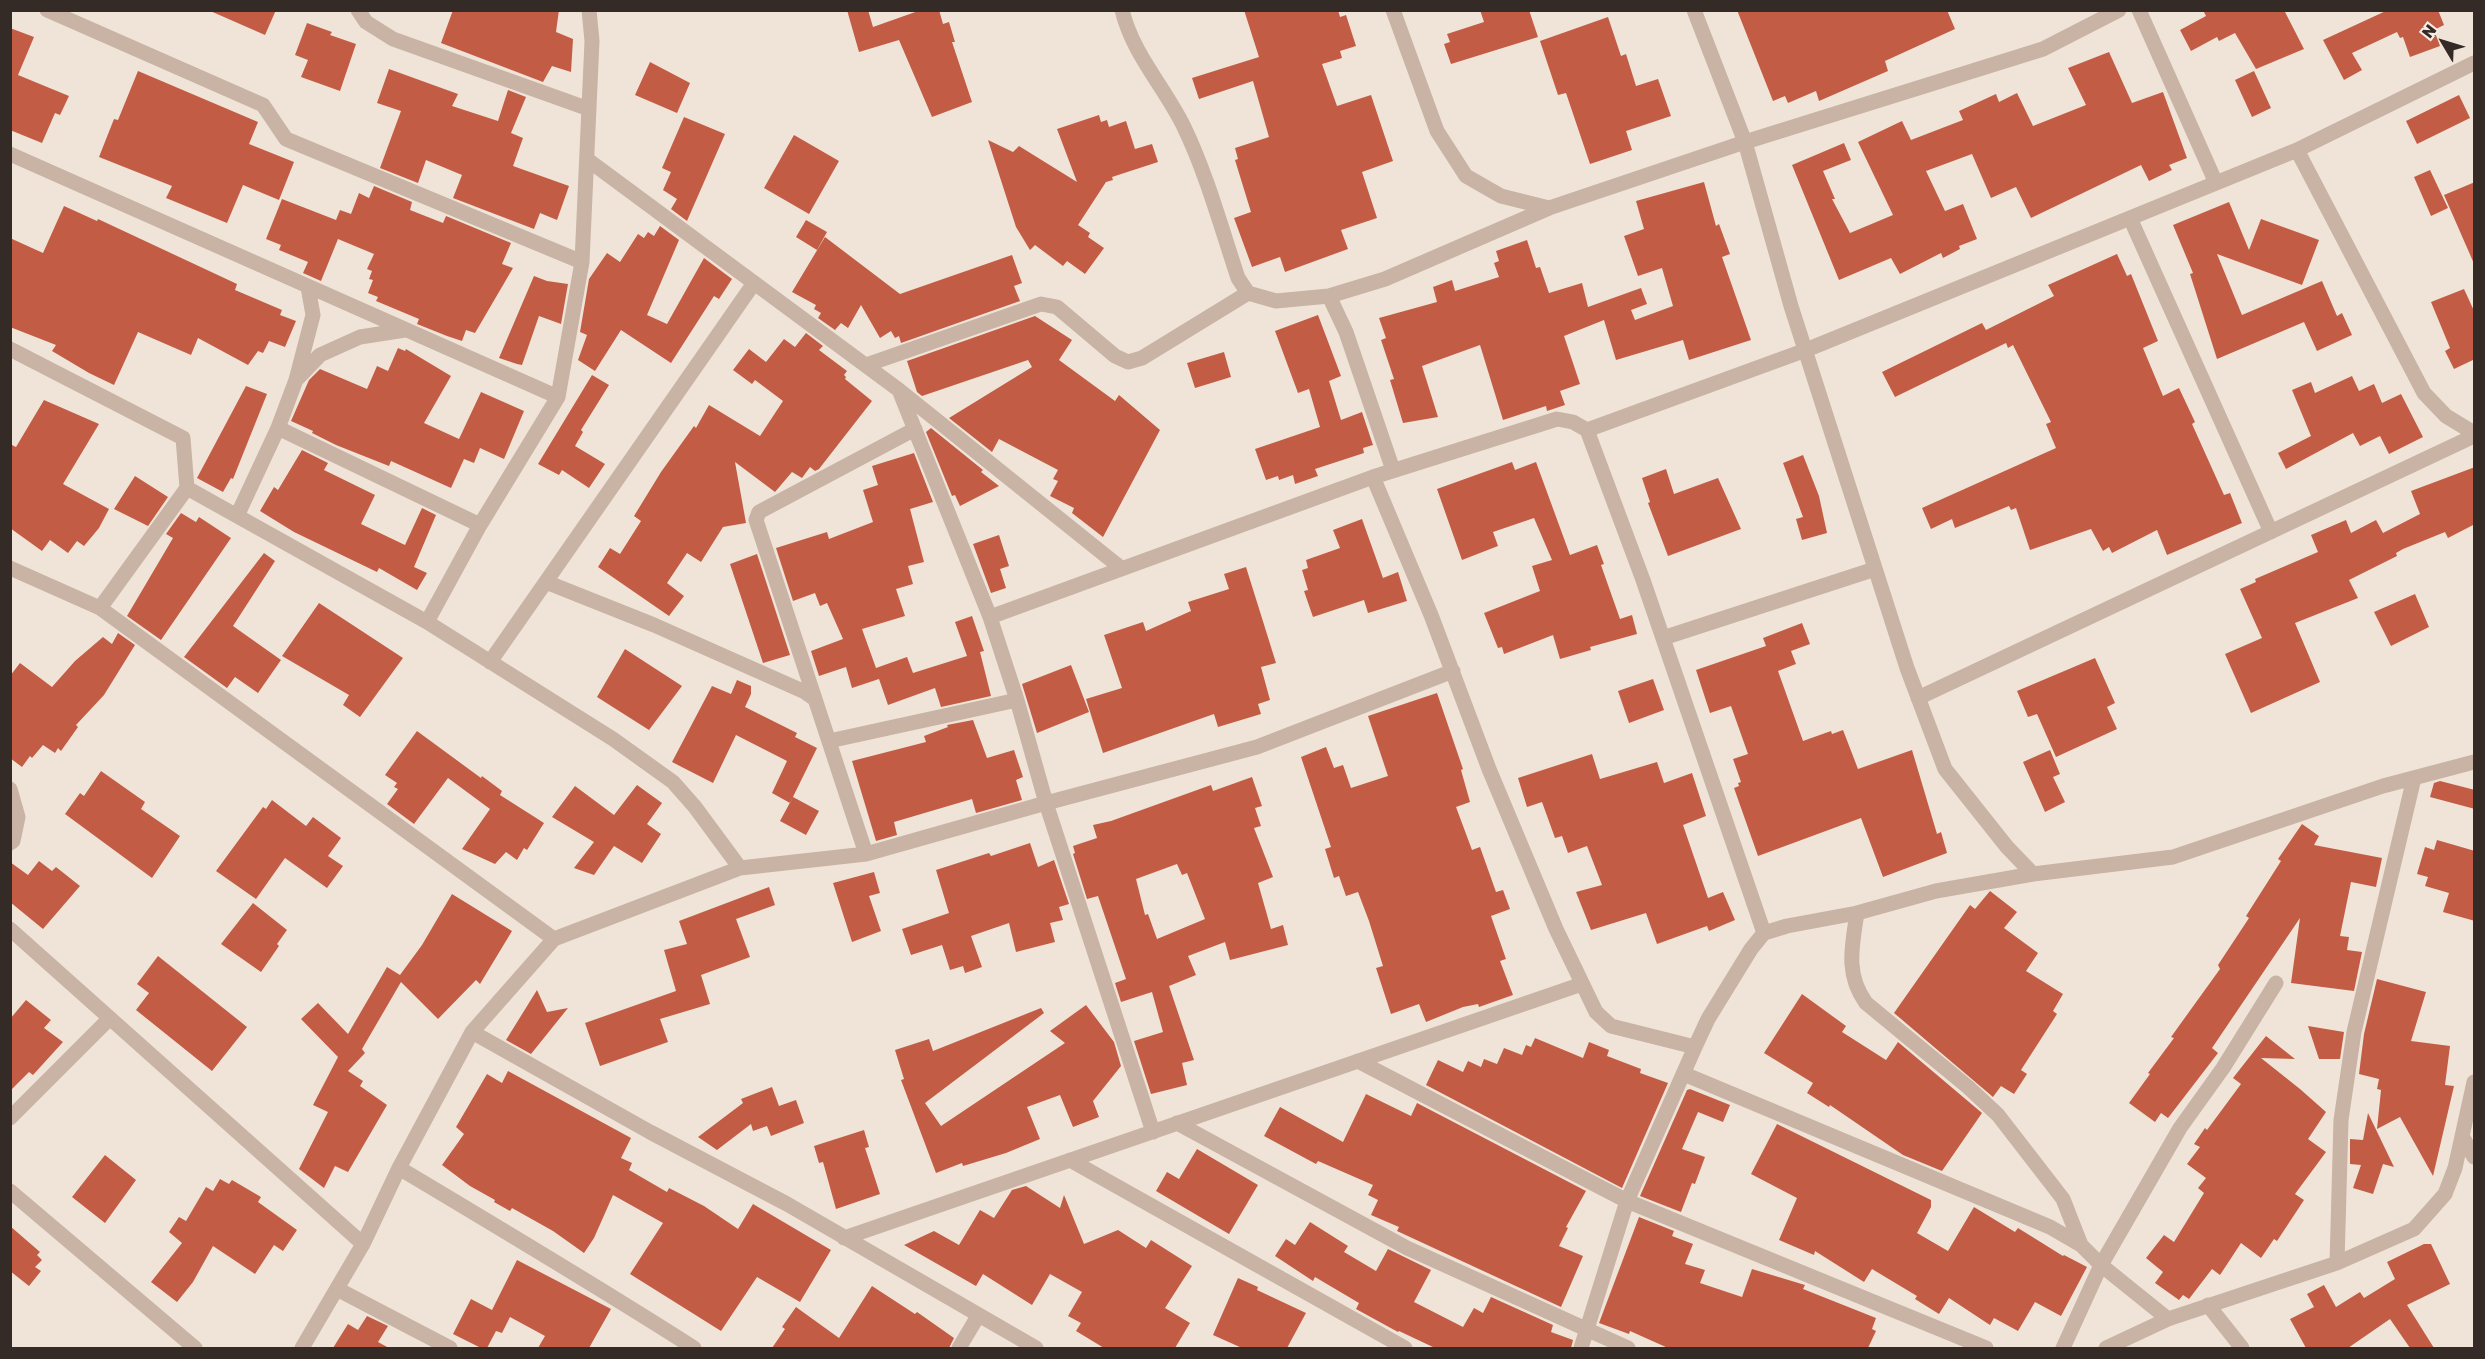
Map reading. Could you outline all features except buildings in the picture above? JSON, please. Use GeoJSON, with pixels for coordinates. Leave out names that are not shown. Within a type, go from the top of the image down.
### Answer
{"type":"FeatureCollection","features":[{"type":"Feature","properties":{"kind":"street"},"geometry":{"type":"LineString","coordinates":[[47,10],[263,105],[286,139],[582,262]]}},
{"type":"Feature","properties":{"kind":"street"},"geometry":{"type":"LineString","coordinates":[[358,10],[366,22],[393,39],[589,109]]}},
{"type":"Feature","properties":{"kind":"street"},"geometry":{"type":"LineString","coordinates":[[427,622],[480,525],[558,397],[582,262],[592,41],[590,10]]}},
{"type":"Feature","properties":{"kind":"street"},"geometry":{"type":"LineString","coordinates":[[1122,10],[1127,32],[1140,56],[1170,100],[1195,151],[1238,278],[1248,293],[1276,301],[1329,296],[1385,279],[1549,208],[1745,142],[2043,49],[2119,10]]}},
{"type":"Feature","properties":{"kind":"street"},"geometry":{"type":"LineString","coordinates":[[1393,10],[1437,131],[1466,176],[1501,196],[1549,208]]}},
{"type":"Feature","properties":{"kind":"street"},"geometry":{"type":"LineString","coordinates":[[1694,10],[1745,142],[1791,306],[1918,698],[1946,769],[2007,847],[2033,874]]}},
{"type":"Feature","properties":{"kind":"street"},"geometry":{"type":"LineString","coordinates":[[2139,10],[2216,183]]}},
{"type":"Feature","properties":{"kind":"street"},"geometry":{"type":"LineString","coordinates":[[1587,430],[1806,350],[2297,150],[2475,63]]}},
{"type":"Feature","properties":{"kind":"street"},"geometry":{"type":"LineString","coordinates":[[2297,150],[2424,393],[2445,416],[2475,434]]}},
{"type":"Feature","properties":{"kind":"street"},"geometry":{"type":"LineString","coordinates":[[10,154],[558,397]]}},
{"type":"Feature","properties":{"kind":"street"},"geometry":{"type":"LineString","coordinates":[[588,160],[899,390],[1120,568]]}},
{"type":"Feature","properties":{"kind":"street"},"geometry":{"type":"LineString","coordinates":[[2130,218],[2271,532]]}},
{"type":"Feature","properties":{"kind":"street"},"geometry":{"type":"LineString","coordinates":[[490,662],[754,283]]}},
{"type":"Feature","properties":{"kind":"street"},"geometry":{"type":"LineString","coordinates":[[237,516],[278,428],[296,380],[313,315],[308,287]]}},
{"type":"Feature","properties":{"kind":"street"},"geometry":{"type":"LineString","coordinates":[[866,365],[1041,304],[1057,307],[1115,356],[1128,362],[1142,358],[1248,293]]}},
{"type":"Feature","properties":{"kind":"street"},"geometry":{"type":"LineString","coordinates":[[1329,296],[1346,332],[1393,470]]}},
{"type":"Feature","properties":{"kind":"street"},"geometry":{"type":"LineString","coordinates":[[296,380],[320,355],[360,337],[405,330]]}},
{"type":"Feature","properties":{"kind":"street"},"geometry":{"type":"LineString","coordinates":[[10,349],[183,438],[187,488],[100,608]]}},
{"type":"Feature","properties":{"kind":"street"},"geometry":{"type":"LineString","coordinates":[[899,390],[990,617],[1046,802],[1153,1131]]}},
{"type":"Feature","properties":{"kind":"street"},"geometry":{"type":"LineString","coordinates":[[990,617],[1393,470],[1557,419],[1573,422],[1587,430],[1663,638],[1764,933]]}},
{"type":"Feature","properties":{"kind":"street"},"geometry":{"type":"LineString","coordinates":[[278,428],[480,525]]}},
{"type":"Feature","properties":{"kind":"street"},"geometry":{"type":"LineString","coordinates":[[866,854],[756,519],[759,512],[915,429]]}},
{"type":"Feature","properties":{"kind":"street"},"geometry":{"type":"LineString","coordinates":[[1918,698],[2475,434]]}},
{"type":"Feature","properties":{"kind":"street"},"geometry":{"type":"LineString","coordinates":[[1373,477],[1453,671],[1489,769],[1556,929],[1596,1012],[1611,1026],[1695,1047]]}},
{"type":"Feature","properties":{"kind":"street"},"geometry":{"type":"LineString","coordinates":[[187,488],[427,622],[613,739],[674,782],[740,868]]}},
{"type":"Feature","properties":{"kind":"street"},"geometry":{"type":"LineString","coordinates":[[10,568],[100,608],[554,939]]}},
{"type":"Feature","properties":{"kind":"street"},"geometry":{"type":"LineString","coordinates":[[1663,638],[1875,569]]}},
{"type":"Feature","properties":{"kind":"street"},"geometry":{"type":"LineString","coordinates":[[546,582],[676,635],[805,692],[815,699]]}},
{"type":"Feature","properties":{"kind":"street"},"geometry":{"type":"LineString","coordinates":[[302,1348],[363,1244],[399,1168],[472,1032],[554,939],[740,868],[866,854],[1046,802],[1257,747],[1453,671]]}},
{"type":"Feature","properties":{"kind":"street"},"geometry":{"type":"LineString","coordinates":[[829,741],[1017,700]]}},
{"type":"Feature","properties":{"kind":"street"},"geometry":{"type":"LineString","coordinates":[[1581,1348],[1627,1201],[1708,1019],[1764,933],[1786,926],[1857,913],[1936,891],[2033,874],[2174,857],[2414,778],[2475,762]]}},
{"type":"Feature","properties":{"kind":"street"},"geometry":{"type":"LineString","coordinates":[[2337,1263],[2341,1120],[2354,1032],[2414,778]]}},
{"type":"Feature","properties":{"kind":"street"},"geometry":{"type":"LineString","coordinates":[[10,789],[18,817],[13,841],[10,843]]}},
{"type":"Feature","properties":{"kind":"street"},"geometry":{"type":"LineString","coordinates":[[1857,913],[1850,960],[1857,991],[1866,1003],[1968,1087],[1998,1115],[2063,1199],[2081,1245]]}},
{"type":"Feature","properties":{"kind":"street"},"geometry":{"type":"LineString","coordinates":[[10,929],[363,1244]]}},
{"type":"Feature","properties":{"kind":"street"},"geometry":{"type":"LineString","coordinates":[[2063,1348],[2101,1265],[2180,1128],[2223,1068],[2276,983]]}},
{"type":"Feature","properties":{"kind":"street"},"geometry":{"type":"LineString","coordinates":[[844,1238],[1582,984]]}},
{"type":"Feature","properties":{"kind":"street"},"geometry":{"type":"LineString","coordinates":[[10,1118],[110,1018]]}},
{"type":"Feature","properties":{"kind":"street"},"geometry":{"type":"LineString","coordinates":[[472,1032],[650,1132],[787,1204],[1036,1348]]}},
{"type":"Feature","properties":{"kind":"street"},"geometry":{"type":"LineString","coordinates":[[1358,1061],[1627,1201],[1986,1348]]}},
{"type":"Feature","properties":{"kind":"street"},"geometry":{"type":"LineString","coordinates":[[1684,1074],[2050,1227],[2081,1245],[2101,1265],[2168,1319]]}},
{"type":"Feature","properties":{"kind":"street"},"geometry":{"type":"LineString","coordinates":[[2106,1348],[2168,1319],[2337,1263],[2414,1228],[2445,1194],[2455,1168],[2475,1082]]}},
{"type":"Feature","properties":{"kind":"street"},"geometry":{"type":"LineString","coordinates":[[1177,1123],[1407,1248],[1628,1348]]}},
{"type":"Feature","properties":{"kind":"street"},"geometry":{"type":"LineString","coordinates":[[2462,1136],[2475,1156]]}},
{"type":"Feature","properties":{"kind":"street"},"geometry":{"type":"LineString","coordinates":[[1070,1160],[1405,1348]]}},
{"type":"Feature","properties":{"kind":"street"},"geometry":{"type":"LineString","coordinates":[[399,1168],[529,1247],[572,1270],[694,1348]]}},
{"type":"Feature","properties":{"kind":"street"},"geometry":{"type":"LineString","coordinates":[[10,1191],[195,1348]]}},
{"type":"Feature","properties":{"kind":"street"},"geometry":{"type":"LineString","coordinates":[[337,1289],[427,1343],[450,1348]]}},
{"type":"Feature","properties":{"kind":"street"},"geometry":{"type":"LineString","coordinates":[[2208,1305],[2242,1348]]}},
{"type":"Feature","properties":{"kind":"street"},"geometry":{"type":"LineString","coordinates":[[959,1348],[978,1316]]}}]}
